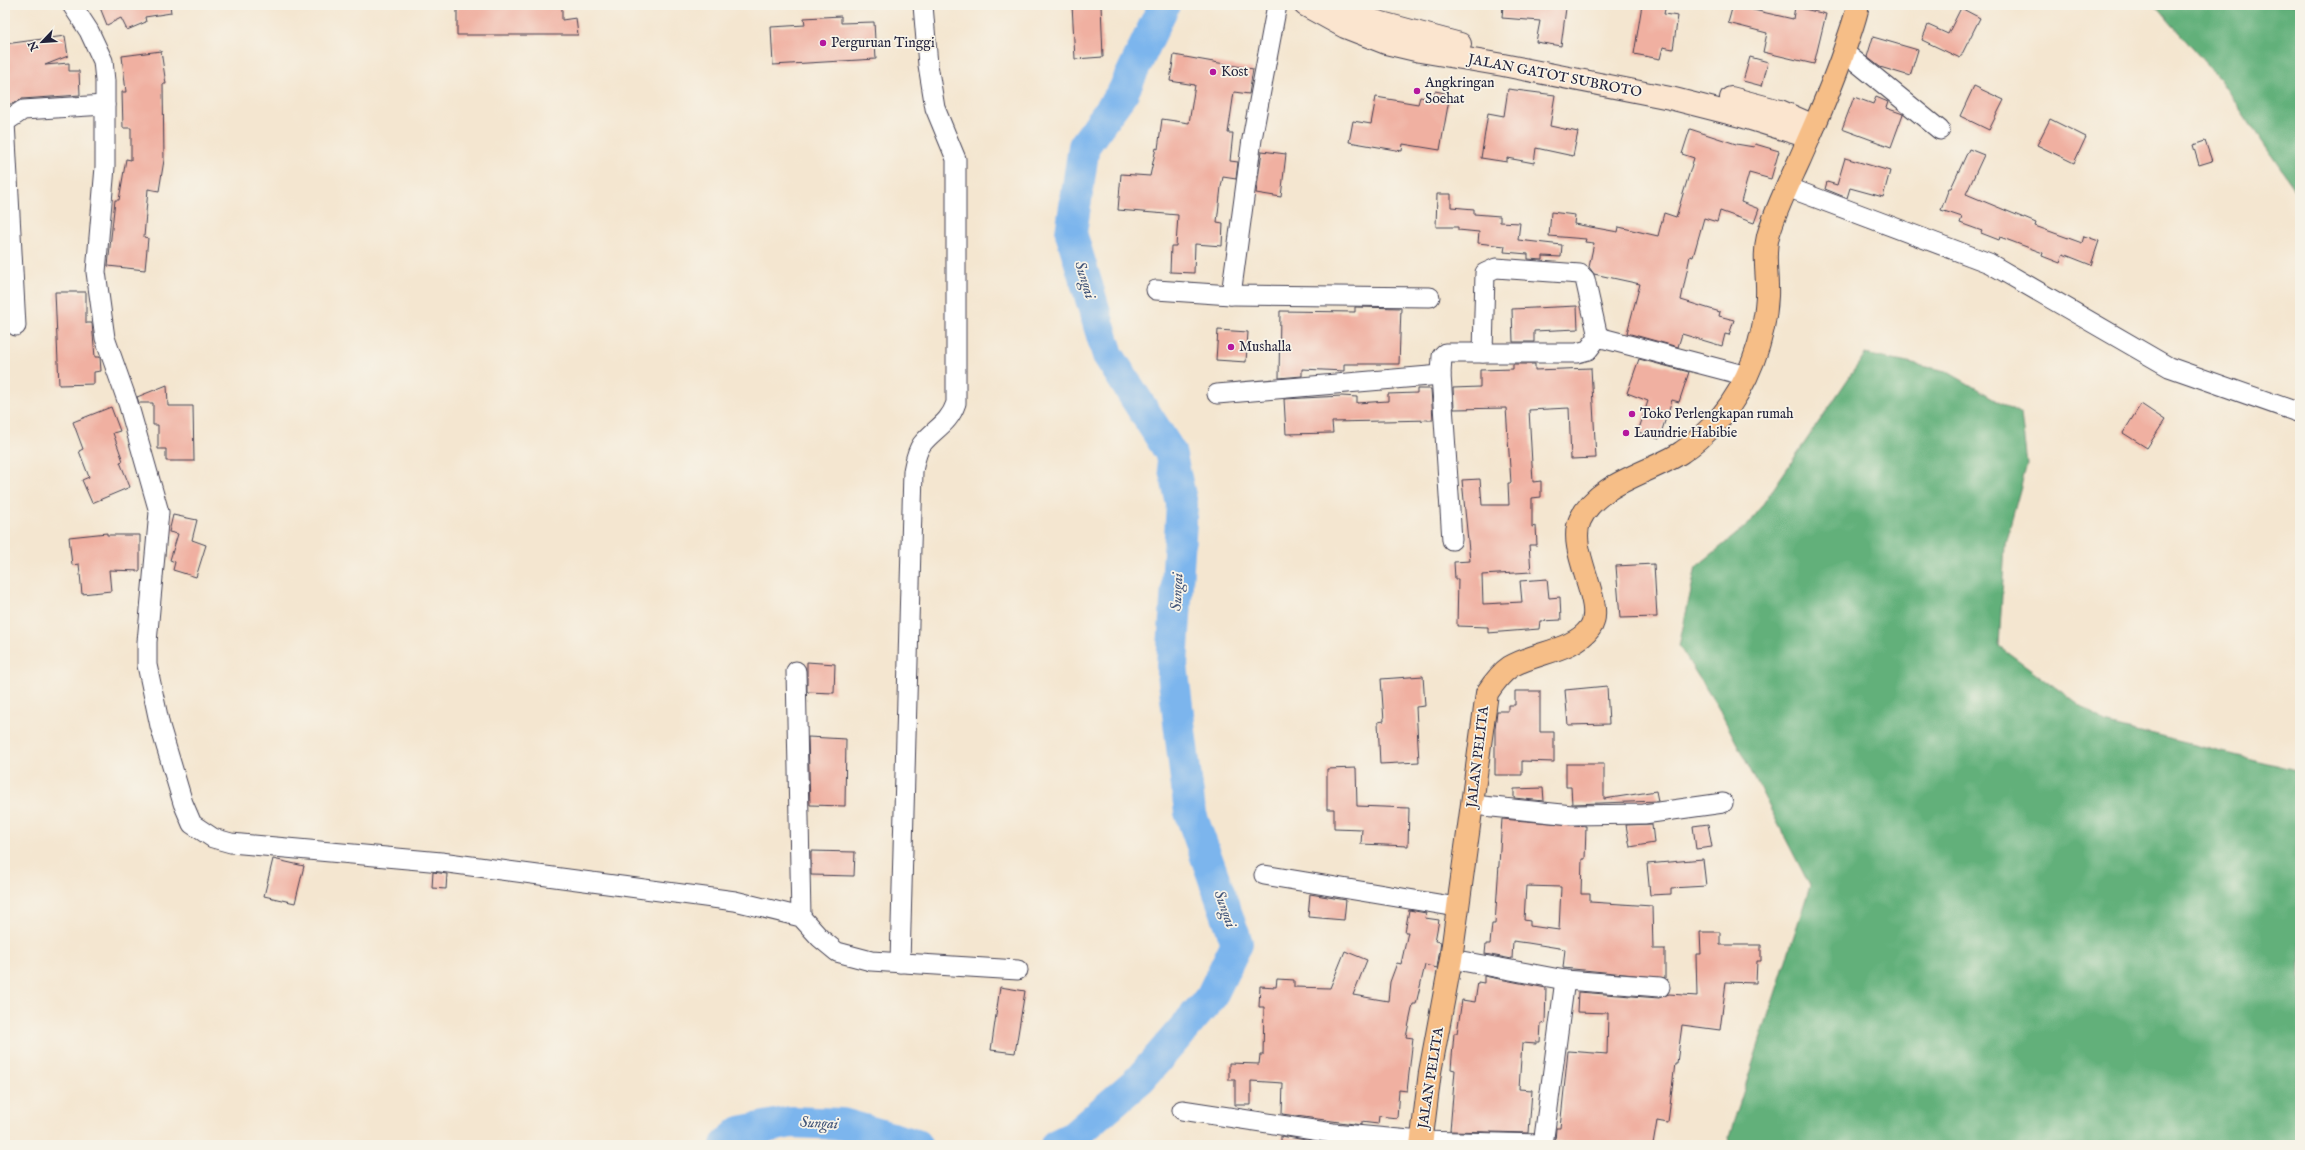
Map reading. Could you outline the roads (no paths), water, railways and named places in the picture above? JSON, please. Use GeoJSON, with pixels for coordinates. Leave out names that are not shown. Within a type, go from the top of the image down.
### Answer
{"type":"FeatureCollection","features":[{"type":"Feature","properties":{"kind":"highway","name":"JALAN PELITA"},"geometry":{"type":"LineString","coordinates":[[1421,1143],[1430,1072],[1451,959],[1487,692],[1510,668],[1571,642],[1590,629],[1594,620],[1591,596],[1578,549],[1580,520],[1602,494],[1622,480],[1681,453],[1706,432],[1721,416],[1747,376],[1760,343],[1764,322],[1767,296],[1766,258],[1768,237],[1787,187],[1812,132],[1844,52],[1858,5]]}},
{"type":"Feature","properties":{"kind":"street"},"geometry":{"type":"LineString","coordinates":[[72,5],[89,31],[103,61],[105,167],[96,287],[105,338],[128,403],[159,512],[147,642],[147,665],[160,726],[183,803],[192,824],[213,838],[231,843],[441,862],[735,901],[801,917],[820,938],[838,952],[871,961],[1018,970]]}},
{"type":"Feature","properties":{"kind":"street"},"geometry":{"type":"LineString","coordinates":[[900,963],[913,471],[916,456],[922,445],[952,416],[956,403],[958,258],[956,159],[935,108],[928,65],[923,5]]}},
{"type":"Feature","properties":{"kind":"street"},"geometry":{"type":"LineString","coordinates":[[1231,295],[1252,139],[1277,5]]}},
{"type":"Feature","properties":{"kind":"street","name":"JALAN GATOT SUBROTO"},"geometry":{"type":"LineString","coordinates":[[1305,5],[1345,27],[1386,43],[1420,51],[1502,59],[1728,97],[1780,111],[1812,132]]}},
{"type":"Feature","properties":{"kind":"street","name":"JALAN GATOT SUBROTO"},"geometry":{"type":"LineString","coordinates":[[1336,5],[1374,22],[1502,59]]}},
{"type":"Feature","properties":{"kind":"street"},"geometry":{"type":"LineString","coordinates":[[1844,52],[1940,130]]}},
{"type":"Feature","properties":{"kind":"street"},"geometry":{"type":"LineString","coordinates":[[16,326],[9,274],[5,122],[23,110],[105,105]]}},
{"type":"Feature","properties":{"kind":"street"},"geometry":{"type":"LineString","coordinates":[[1787,187],[1989,263],[2169,366],[2300,413]]}},
{"type":"Feature","properties":{"kind":"street"},"geometry":{"type":"LineString","coordinates":[[1452,540],[1441,374],[1442,356],[1445,353],[1576,353],[1588,350],[1598,336],[1585,279],[1580,274],[1496,268],[1485,273],[1483,352]]}},
{"type":"Feature","properties":{"kind":"street"},"geometry":{"type":"LineString","coordinates":[[1156,290],[1231,295],[1430,297]]}},
{"type":"Feature","properties":{"kind":"street"},"geometry":{"type":"LineString","coordinates":[[1598,336],[1747,376]]}},
{"type":"Feature","properties":{"kind":"street"},"geometry":{"type":"LineString","coordinates":[[1217,394],[1441,374]]}},
{"type":"Feature","properties":{"kind":"street"},"geometry":{"type":"LineString","coordinates":[[796,671],[801,917]]}},
{"type":"Feature","properties":{"kind":"street"},"geometry":{"type":"LineString","coordinates":[[1472,804],[1572,815],[1644,814],[1723,803]]}},
{"type":"Feature","properties":{"kind":"street"},"geometry":{"type":"LineString","coordinates":[[1264,875],[1457,906]]}},
{"type":"Feature","properties":{"kind":"street"},"geometry":{"type":"LineString","coordinates":[[1451,959],[1565,980],[1660,987]]}},
{"type":"Feature","properties":{"kind":"street"},"geometry":{"type":"LineString","coordinates":[[1182,1110],[1325,1139],[1421,1143],[1543,1145],[1565,980]]}},
{"type":"Feature","properties":{"kind":"waterway","name":"Sungai"},"geometry":{"type":"LineString","coordinates":[[1056,1145],[1073,1137],[1140,1079],[1211,997],[1237,943],[1190,812],[1172,665],[1182,504],[1170,452],[1108,355],[1071,233],[1084,146],[1123,92],[1164,5]]}},
{"type":"Feature","properties":{"kind":"waterway","name":"Sungai"},"geometry":{"type":"LineString","coordinates":[[726,1145],[740,1132],[791,1122],[842,1124],[916,1145]]}},
{"type":"Feature","properties":{"kind":"place","name":"Perguruan Tinggi"},"geometry":{"type":"Point","coordinates":[823,43]}},
{"type":"Feature","properties":{"kind":"place","name":"Kost"},"geometry":{"type":"Point","coordinates":[1213,72]}},
{"type":"Feature","properties":{"kind":"place","name":"Angkringan Soehat"},"geometry":{"type":"Point","coordinates":[1417,91]}},
{"type":"Feature","properties":{"kind":"place","name":"Mushalla"},"geometry":{"type":"Point","coordinates":[1231,347]}},
{"type":"Feature","properties":{"kind":"place","name":"Toko Perlengkapan rumah"},"geometry":{"type":"Point","coordinates":[1632,414]}},
{"type":"Feature","properties":{"kind":"place","name":"Laundrie Habibie"},"geometry":{"type":"Point","coordinates":[1626,433]}}]}
